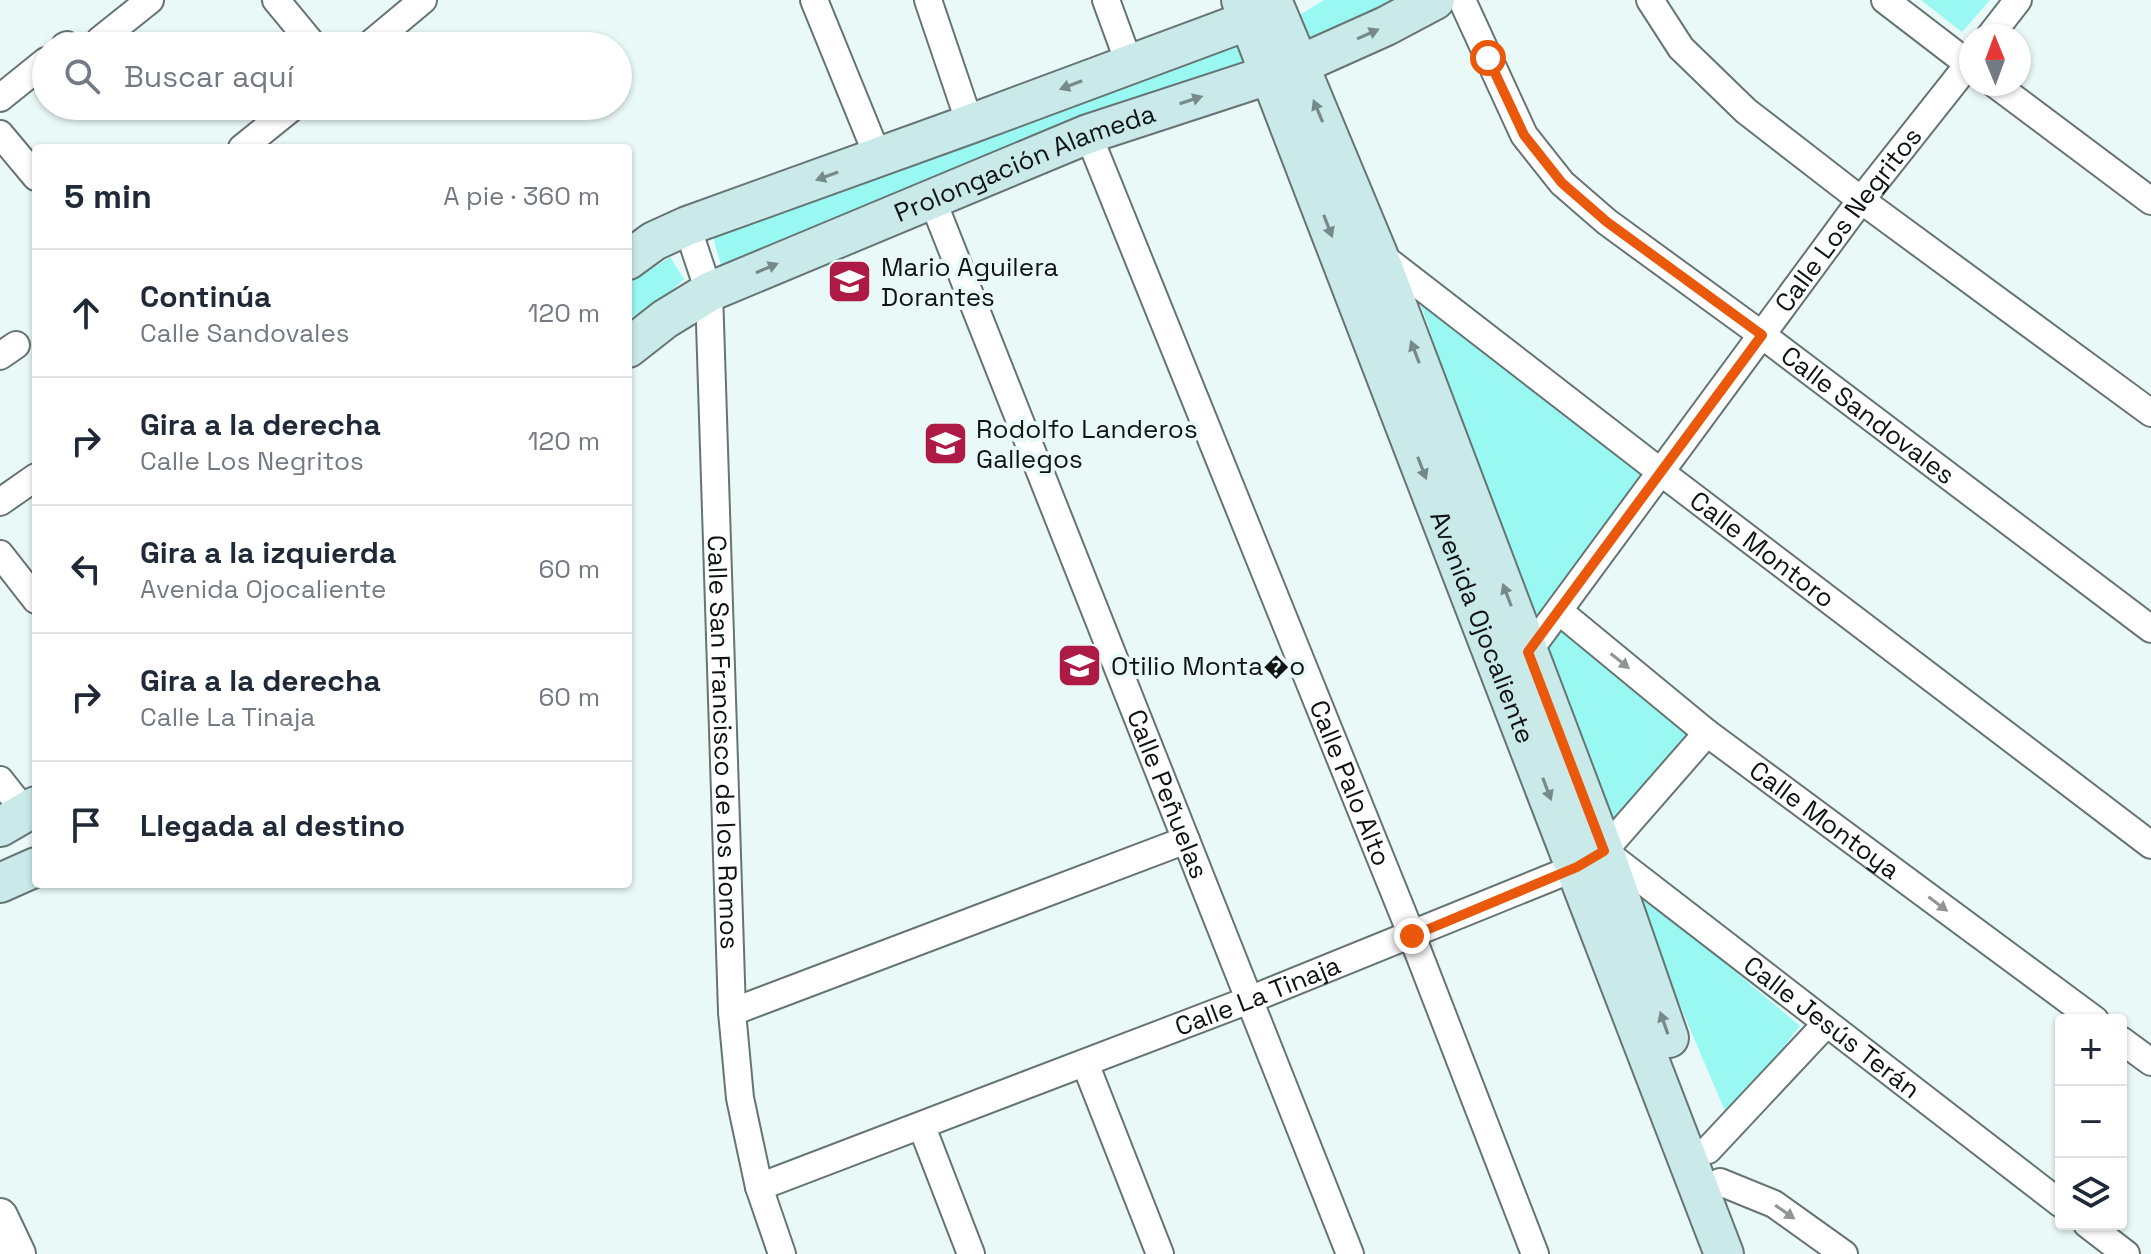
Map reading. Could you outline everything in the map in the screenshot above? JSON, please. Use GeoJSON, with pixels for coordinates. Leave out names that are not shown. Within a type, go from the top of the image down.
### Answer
{"type":"FeatureCollection","features":[{"type":"Feature","properties":{"kind":"main road","name":"Prolongación Alameda"},"geometry":{"type":"LineString","coordinates":[[632,345],[665,319],[709,292],[1088,134],[1284,70],[1386,26],[1435,0]]}},
{"type":"Feature","properties":{"kind":"main road"},"geometry":{"type":"LineString","coordinates":[[632,257],[654,241],[687,226],[970,124],[1266,6]]}},
{"type":"Feature","properties":{"kind":"main road","name":"Avenida Ojocaliente"},"geometry":{"type":"LineString","coordinates":[[1266,6],[1284,70],[1590,859],[1749,1254]]}},
{"type":"Feature","properties":{"kind":"main road","name":"Avenida Ojocaliente"},"geometry":{"type":"LineString","coordinates":[[1284,70],[1377,252],[1528,652],[1590,859],[1724,1254]]}},
{"type":"Feature","properties":{"kind":"main road"},"geometry":{"type":"LineString","coordinates":[[0,883],[32,869]]}},
{"type":"Feature","properties":{"kind":"street"},"geometry":{"type":"LineString","coordinates":[[110,32],[150,0]]}},
{"type":"Feature","properties":{"kind":"street"},"geometry":{"type":"LineString","coordinates":[[276,0],[302,32]]}},
{"type":"Feature","properties":{"kind":"street"},"geometry":{"type":"LineString","coordinates":[[385,32],[423,0]]}},
{"type":"Feature","properties":{"kind":"street"},"geometry":{"type":"LineString","coordinates":[[814,0],[878,157]]}},
{"type":"Feature","properties":{"kind":"street"},"geometry":{"type":"LineString","coordinates":[[929,0],[970,124]]}},
{"type":"Feature","properties":{"kind":"street"},"geometry":{"type":"LineString","coordinates":[[1106,0],[1129,63]]}},
{"type":"Feature","properties":{"kind":"street","name":"Calle Sandovales"},"geometry":{"type":"LineString","coordinates":[[1462,0],[1524,135],[1562,183],[1607,222],[2151,629]]}},
{"type":"Feature","properties":{"kind":"street"},"geometry":{"type":"LineString","coordinates":[[1650,0],[1681,48],[1746,111],[1861,200],[2151,413]]}},
{"type":"Feature","properties":{"kind":"street"},"geometry":{"type":"LineString","coordinates":[[1885,0],[1959,56]]}},
{"type":"Feature","properties":{"kind":"street"},"geometry":{"type":"LineString","coordinates":[[1999,24],[2018,0]]}},
{"type":"Feature","properties":{"kind":"street"},"geometry":{"type":"LineString","coordinates":[[0,98],[32,72]]}},
{"type":"Feature","properties":{"kind":"street","name":"Calle Los Negritos"},"geometry":{"type":"LineString","coordinates":[[1528,652],[1861,200],[1959,78]]}},
{"type":"Feature","properties":{"kind":"street"},"geometry":{"type":"LineString","coordinates":[[2011,96],[2151,201]]}},
{"type":"Feature","properties":{"kind":"street"},"geometry":{"type":"LineString","coordinates":[[247,144],[277,120]]}},
{"type":"Feature","properties":{"kind":"street"},"geometry":{"type":"LineString","coordinates":[[0,134],[32,172]]}},
{"type":"Feature","properties":{"kind":"street","name":"Calle Palo Alto"},"geometry":{"type":"LineString","coordinates":[[1088,134],[1412,936],[1535,1254]]}},
{"type":"Feature","properties":{"kind":"street","name":"Calle Peñuelas"},"geometry":{"type":"LineString","coordinates":[[932,199],[1350,1254]]}},
{"type":"Feature","properties":{"kind":"street","name":"Calle San Francisco de los Romos"},"geometry":{"type":"LineString","coordinates":[[687,226],[709,292],[732,1012],[740,1098],[759,1187],[782,1254]]}},
{"type":"Feature","properties":{"kind":"street","name":"Calle Montoro"},"geometry":{"type":"LineString","coordinates":[[1377,252],[2151,845]]}},
{"type":"Feature","properties":{"kind":"street"},"geometry":{"type":"LineString","coordinates":[[0,502],[32,480]]}},
{"type":"Feature","properties":{"kind":"street"},"geometry":{"type":"LineString","coordinates":[[2,562],[32,596]]}},
{"type":"Feature","properties":{"kind":"street","name":"Calle Montoya"},"geometry":{"type":"LineString","coordinates":[[1559,611],[1707,733],[2087,1014]]}},
{"type":"Feature","properties":{"kind":"street","name":"Calle La Tinaja"},"geometry":{"type":"LineString","coordinates":[[759,1187],[922,1127],[1412,936],[1590,859],[1707,733]]}},
{"type":"Feature","properties":{"kind":"street"},"geometry":{"type":"LineString","coordinates":[[0,780],[21,815]]}},
{"type":"Feature","properties":{"kind":"street"},"geometry":{"type":"LineString","coordinates":[[732,1012],[1186,840]]}},
{"type":"Feature","properties":{"kind":"street","name":"Calle Jesús Terán"},"geometry":{"type":"LineString","coordinates":[[1590,859],[1826,1024],[2055,1199]]}},
{"type":"Feature","properties":{"kind":"street"},"geometry":{"type":"LineString","coordinates":[[1826,1024],[1714,1166],[1844,1254]]}},
{"type":"Feature","properties":{"kind":"street"},"geometry":{"type":"LineString","coordinates":[[2127,1044],[2151,1062]]}},
{"type":"Feature","properties":{"kind":"street"},"geometry":{"type":"LineString","coordinates":[[1085,1063],[1160,1254]]}},
{"type":"Feature","properties":{"kind":"street"},"geometry":{"type":"LineString","coordinates":[[922,1127],[971,1254]]}},
{"type":"Feature","properties":{"kind":"street"},"geometry":{"type":"LineString","coordinates":[[0,1216],[18,1254]]}},
{"type":"Feature","properties":{"kind":"street"},"geometry":{"type":"LineString","coordinates":[[2095,1230],[2126,1254]]}},
{"type":"Feature","properties":{"kind":"shaded area"},"geometry":{"type":"Polygon","coordinates":[[[1324,0],[1403,0],[1310,44],[1298,16],[1324,0]]]}},
{"type":"Feature","properties":{"kind":"shaded area"},"geometry":{"type":"Polygon","coordinates":[[[1921,0],[1990,0],[1969,24],[1959,24],[1959,30],[1921,0]]]}},
{"type":"Feature","properties":{"kind":"shaded area"},"geometry":{"type":"Polygon","coordinates":[[[1241,38],[1247,64],[722,268],[713,237],[1241,38]]]}},
{"type":"Feature","properties":{"kind":"shaded area"},"geometry":{"type":"Polygon","coordinates":[[[670,257],[684,279],[632,326],[632,281],[670,257]]]}},
{"type":"Feature","properties":{"kind":"shaded area"},"geometry":{"type":"Polygon","coordinates":[[[1414,285],[1654,478],[1532,627],[1414,285]]]}},
{"type":"Feature","properties":{"kind":"shaded area"},"geometry":{"type":"Polygon","coordinates":[[[1561,627],[1692,733],[1607,830],[1540,654],[1561,627]]]}},
{"type":"Feature","properties":{"kind":"shaded area"},"geometry":{"type":"Polygon","coordinates":[[[1627,881],[1800,1026],[1728,1118],[1627,881]]]}},
{"type":"Feature","properties":{"kind":"place","name":"Mario Aguilera Dorantes"},"geometry":{"type":"Point","coordinates":[850,282]}},
{"type":"Feature","properties":{"kind":"place","name":"Rodolfo Landeros Gallegos"},"geometry":{"type":"Point","coordinates":[945,444]}},
{"type":"Feature","properties":{"kind":"place","name":"Otilio Monta�o"},"geometry":{"type":"Point","coordinates":[1080,666]}},
{"type":"Feature","properties":{"kind":"route"},"geometry":{"type":"LineString","coordinates":[[1412,936],[1577,867],[1604,851],[1528,652],[1762,335],[1607,222],[1562,183],[1524,135],[1488,58]]}}]}
